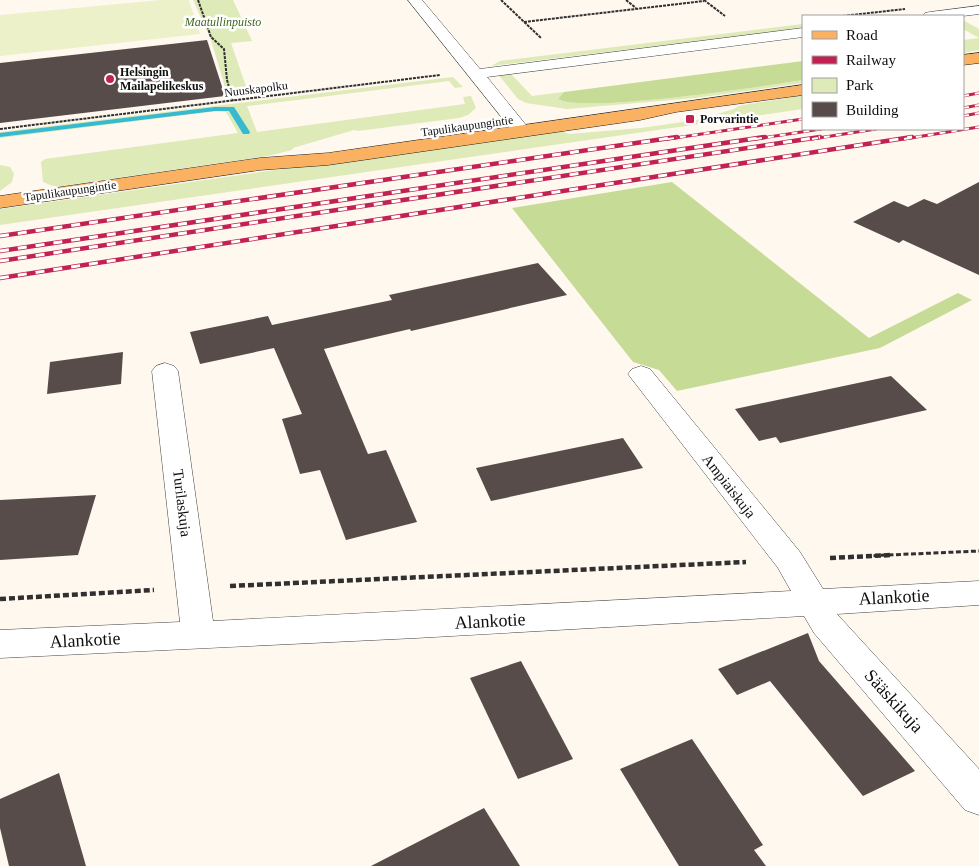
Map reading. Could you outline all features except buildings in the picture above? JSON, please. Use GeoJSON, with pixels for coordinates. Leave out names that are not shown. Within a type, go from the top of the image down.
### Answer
{"type":"FeatureCollection","features":[{"type":"Feature","properties":{"kind":"main road"},"geometry":{"type":"LineString","coordinates":[[964,60],[979,58]]}},
{"type":"Feature","properties":{"kind":"main road"},"geometry":{"type":"LineString","coordinates":[[964,71],[979,68]]}},
{"type":"Feature","properties":{"kind":"main road","name":"Tapulikaupungintie"},"geometry":{"type":"LineString","coordinates":[[0,202],[260,164],[328,159],[517,125],[631,108],[676,107],[802,90]]}},
{"type":"Feature","properties":{"kind":"street"},"geometry":{"type":"LineString","coordinates":[[415,0],[517,125]]}},
{"type":"Feature","properties":{"kind":"street"},"geometry":{"type":"LineString","coordinates":[[941,0],[972,11],[979,19]]}},
{"type":"Feature","properties":{"kind":"street"},"geometry":{"type":"LineString","coordinates":[[938,15],[972,11]]}},
{"type":"Feature","properties":{"kind":"street"},"geometry":{"type":"LineString","coordinates":[[476,74],[802,32]]}},
{"type":"Feature","properties":{"kind":"street","name":"Turilaskuja"},"geometry":{"type":"LineString","coordinates":[[165,371],[198,635]]}},
{"type":"Feature","properties":{"kind":"street","name":"Ampiaiskuja"},"geometry":{"type":"LineString","coordinates":[[641,374],[789,560],[812,602]]}},
{"type":"Feature","properties":{"kind":"street","name":"Alankotie"},"geometry":{"type":"LineString","coordinates":[[0,644],[416,625],[979,593]]}},
{"type":"Feature","properties":{"kind":"street","name":"Sääskikuja"},"geometry":{"type":"LineString","coordinates":[[812,602],[826,624],[979,797]]}},
{"type":"Feature","properties":{"kind":"path"},"geometry":{"type":"LineString","coordinates":[[198,0],[211,37],[219,42],[226,54],[226,78],[233,101]]}},
{"type":"Feature","properties":{"kind":"path"},"geometry":{"type":"LineString","coordinates":[[501,0],[542,39]]}},
{"type":"Feature","properties":{"kind":"path"},"geometry":{"type":"LineString","coordinates":[[626,0],[637,9]]}},
{"type":"Feature","properties":{"kind":"path"},"geometry":{"type":"LineString","coordinates":[[524,22],[704,0]]}},
{"type":"Feature","properties":{"kind":"path"},"geometry":{"type":"LineString","coordinates":[[851,15],[908,8]]}},
{"type":"Feature","properties":{"kind":"path","name":"Nuuskapolku"},"geometry":{"type":"LineString","coordinates":[[0,129],[446,74]]}},
{"type":"Feature","properties":{"kind":"path"},"geometry":{"type":"LineString","coordinates":[[0,599],[193,588],[979,551]]}},
{"type":"Feature","properties":{"kind":"green space"},"geometry":{"type":"Polygon","coordinates":[[[161,0],[189,0],[200,34],[0,56],[0,15],[161,0]]]}},
{"type":"Feature","properties":{"kind":"green space","name":"Maatullinpuisto"},"geometry":{"type":"Polygon","coordinates":[[[193,0],[233,0],[252,41],[231,43],[249,95],[228,97],[211,40],[193,0]]]}},
{"type":"Feature","properties":{"kind":"green space"},"geometry":{"type":"Polygon","coordinates":[[[964,21],[979,29],[979,38],[964,30],[964,21]]]}},
{"type":"Feature","properties":{"kind":"green space"},"geometry":{"type":"Polygon","coordinates":[[[802,24],[802,28],[491,66],[500,61],[802,24]]]}},
{"type":"Feature","properties":{"kind":"green space"},"geometry":{"type":"Polygon","coordinates":[[[979,38],[979,50],[964,53],[964,40],[979,38]]]}},
{"type":"Feature","properties":{"kind":"green space"},"geometry":{"type":"Polygon","coordinates":[[[802,61],[802,80],[715,93],[635,101],[573,103],[558,99],[564,92],[802,61]]]}},
{"type":"Feature","properties":{"kind":"green space"},"geometry":{"type":"Polygon","coordinates":[[[509,72],[532,96],[564,92],[558,99],[573,103],[635,101],[715,93],[802,80],[802,83],[695,98],[567,109],[526,103],[518,99],[497,73],[509,72]]]}},
{"type":"Feature","properties":{"kind":"green space"},"geometry":{"type":"Polygon","coordinates":[[[453,77],[463,87],[455,88],[449,81],[247,106],[257,132],[465,104],[463,97],[471,96],[476,108],[468,115],[459,118],[354,130],[268,156],[55,187],[43,182],[41,162],[45,159],[238,133],[226,112],[217,111],[0,138],[0,132],[453,77]]]}},
{"type":"Feature","properties":{"kind":"green space"},"geometry":{"type":"Polygon","coordinates":[[[802,95],[802,109],[0,225],[0,209],[542,132],[560,131],[569,134],[641,128],[697,120],[734,109],[738,106],[802,95]]]}},
{"type":"Feature","properties":{"kind":"green space"},"geometry":{"type":"Polygon","coordinates":[[[0,165],[10,167],[14,174],[12,182],[0,191],[0,165]]]}},
{"type":"Feature","properties":{"kind":"green space"},"geometry":{"type":"Polygon","coordinates":[[[672,182],[869,338],[958,293],[972,300],[880,348],[677,391],[659,370],[633,362],[512,208],[672,182]]]}},
{"type":"Feature","properties":{"kind":"waterway"},"geometry":{"type":"LineString","coordinates":[[0,135],[215,109],[231,109],[246,132]]}},
{"type":"Feature","properties":{"kind":"railway"},"geometry":{"type":"LineString","coordinates":[[964,96],[979,93]]}},
{"type":"Feature","properties":{"kind":"railway"},"geometry":{"type":"LineString","coordinates":[[964,108],[979,105]]}},
{"type":"Feature","properties":{"kind":"railway"},"geometry":{"type":"LineString","coordinates":[[964,116],[979,113]]}},
{"type":"Feature","properties":{"kind":"railway"},"geometry":{"type":"LineString","coordinates":[[668,139],[802,119]]}},
{"type":"Feature","properties":{"kind":"railway"},"geometry":{"type":"LineString","coordinates":[[964,129],[979,127]]}},
{"type":"Feature","properties":{"kind":"railway"},"geometry":{"type":"LineString","coordinates":[[756,139],[814,130]]}},
{"type":"Feature","properties":{"kind":"railway"},"geometry":{"type":"LineString","coordinates":[[812,139],[870,130]]}},
{"type":"Feature","properties":{"kind":"railway"},"geometry":{"type":"LineString","coordinates":[[904,139],[960,130]]}},
{"type":"Feature","properties":{"kind":"railway"},"geometry":{"type":"LineString","coordinates":[[0,236],[677,137]]}},
{"type":"Feature","properties":{"kind":"railway"},"geometry":{"type":"LineString","coordinates":[[0,251],[765,137]]}},
{"type":"Feature","properties":{"kind":"railway"},"geometry":{"type":"LineString","coordinates":[[0,261],[820,137]]}},
{"type":"Feature","properties":{"kind":"railway"},"geometry":{"type":"LineString","coordinates":[[0,278],[912,137]]}},
{"type":"Feature","properties":{"kind":"place","name":"Helsingin Mailapelikeskus"},"geometry":{"type":"Point","coordinates":[110,79]}},
{"type":"Feature","properties":{"kind":"place","name":"Porvarintie"},"geometry":{"type":"Point","coordinates":[690,119]}}]}
